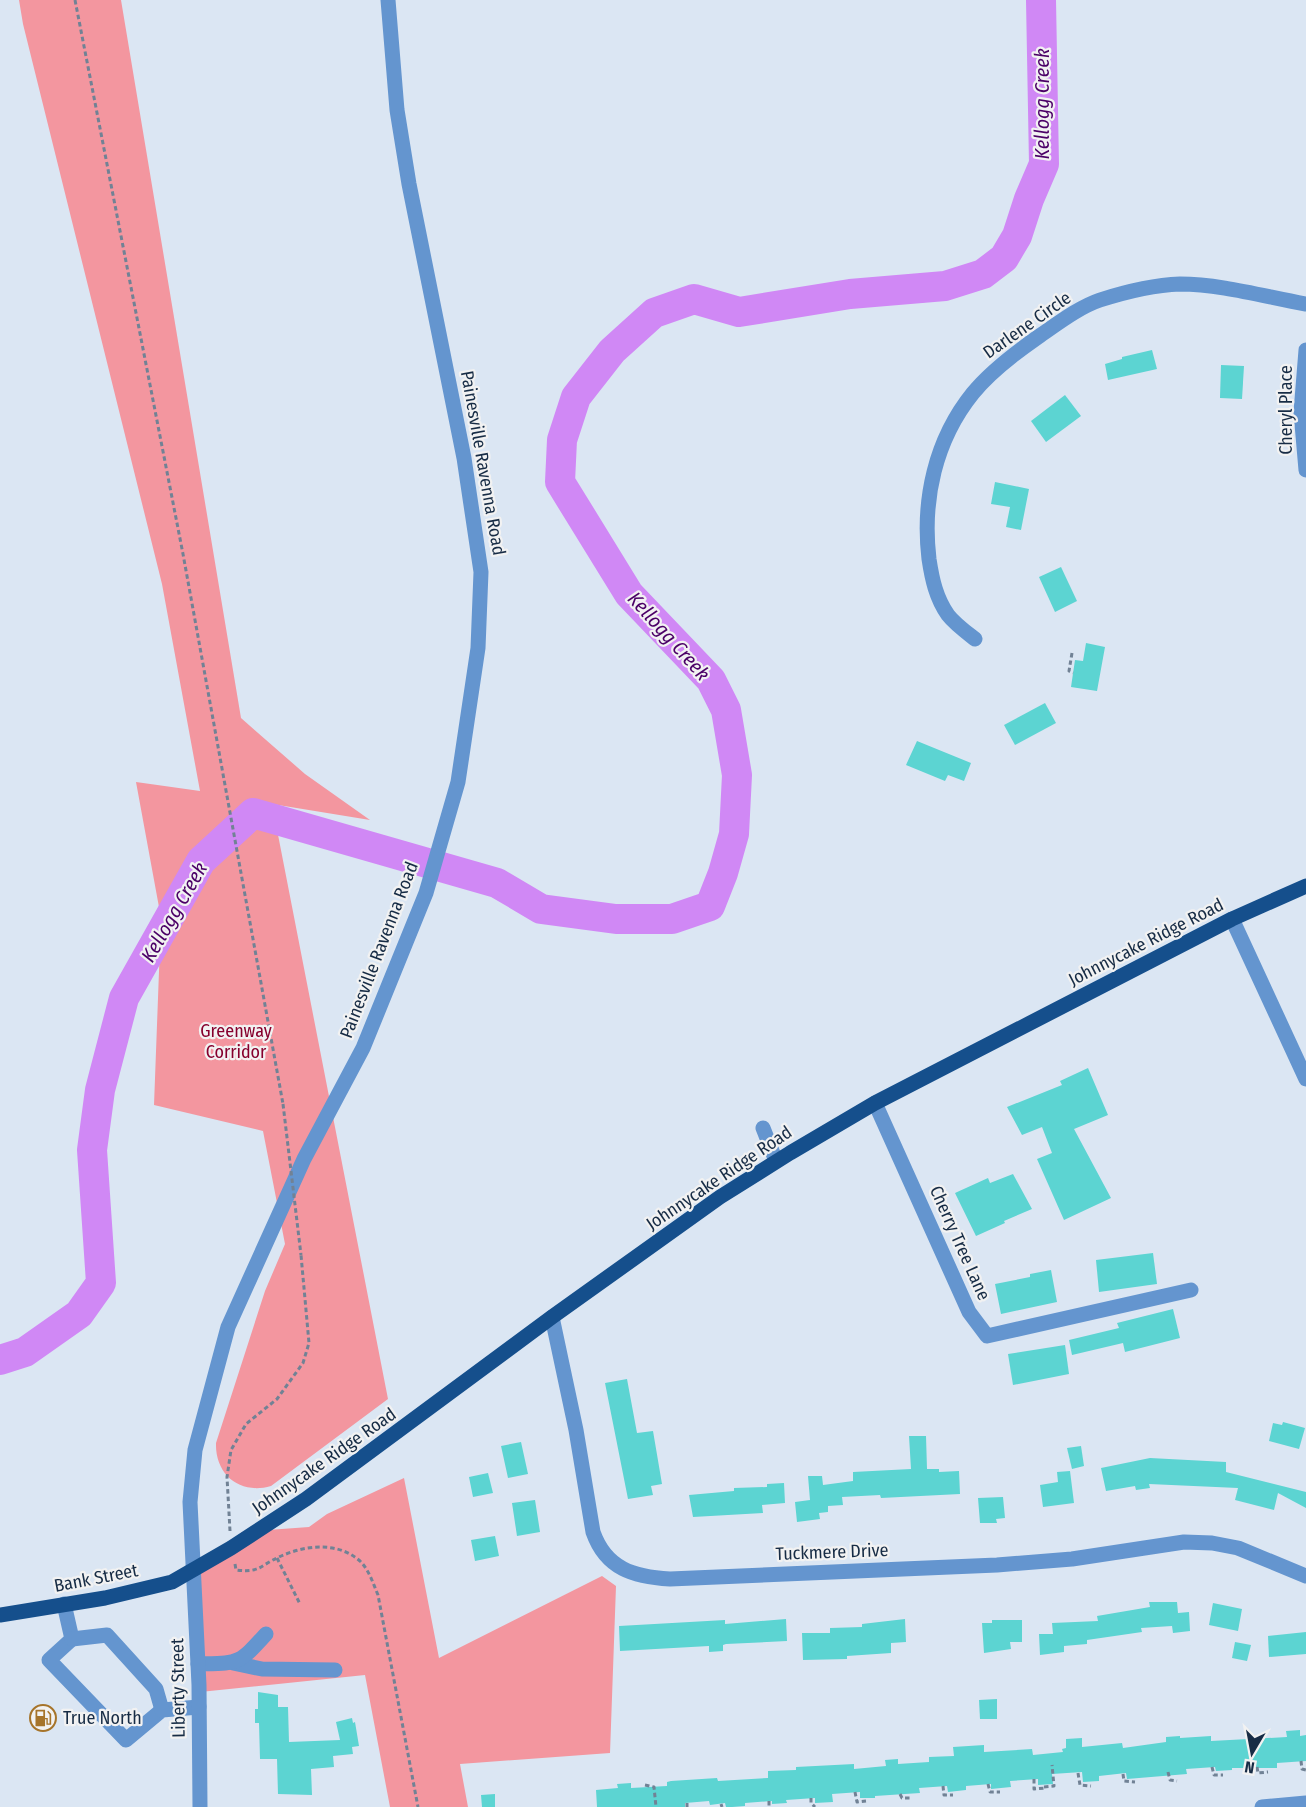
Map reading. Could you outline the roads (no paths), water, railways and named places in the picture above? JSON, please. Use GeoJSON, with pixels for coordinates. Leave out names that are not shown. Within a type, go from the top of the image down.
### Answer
{"type":"FeatureCollection","features":[{"type":"Feature","properties":{"kind":"main road","name":"Johnnycake Ridge Road"},"geometry":{"type":"LineString","coordinates":[[195,1568],[231,1548],[306,1499],[552,1317],[720,1197],[776,1161],[875,1103],[1232,919],[1306,886]]}},
{"type":"Feature","properties":{"kind":"main road","name":"Bank Street"},"geometry":{"type":"LineString","coordinates":[[0,1615],[105,1598],[172,1582],[195,1568]]}},
{"type":"Feature","properties":{"kind":"street","name":"Painesville Ravenna Road"},"geometry":{"type":"LineString","coordinates":[[195,1568],[190,1502],[195,1450],[228,1327],[304,1159],[363,1047],[426,893],[458,782],[478,648],[481,572],[464,458],[409,184],[392,65],[388,0]]}},
{"type":"Feature","properties":{"kind":"street","name":"Darlene Circle"},"geometry":{"type":"LineString","coordinates":[[975,639],[949,616],[937,595],[931,574],[928,549],[928,505],[931,483],[943,441],[961,410],[989,376],[1055,324],[1097,301],[1118,295],[1180,284],[1211,287],[1306,304]]}},
{"type":"Feature","properties":{"kind":"street","name":"Cheryl Place"},"geometry":{"type":"LineString","coordinates":[[1306,350],[1301,412],[1306,470]]}},
{"type":"Feature","properties":{"kind":"street"},"geometry":{"type":"LineString","coordinates":[[1232,919],[1306,1078]]}},
{"type":"Feature","properties":{"kind":"street","name":"Cherry Tree Lane"},"geometry":{"type":"LineString","coordinates":[[875,1103],[969,1312],[987,1336],[1191,1290]]}},
{"type":"Feature","properties":{"kind":"street"},"geometry":{"type":"LineString","coordinates":[[763,1128],[776,1161]]}},
{"type":"Feature","properties":{"kind":"street","name":"Tuckmere Drive"},"geometry":{"type":"LineString","coordinates":[[552,1317],[576,1430],[593,1532],[598,1547],[609,1560],[626,1571],[650,1578],[670,1579],[997,1565],[1072,1559],[1184,1542],[1238,1548],[1306,1576]]}},
{"type":"Feature","properties":{"kind":"street","name":"Liberty Street"},"geometry":{"type":"LineString","coordinates":[[195,1568],[200,1807]]}},
{"type":"Feature","properties":{"kind":"street"},"geometry":{"type":"LineString","coordinates":[[64,1604],[72,1639]]}},
{"type":"Feature","properties":{"kind":"street"},"geometry":{"type":"LineString","coordinates":[[233,1663],[246,1656],[266,1634]]}},
{"type":"Feature","properties":{"kind":"street"},"geometry":{"type":"LineString","coordinates":[[162,1710],[156,1689],[106,1635],[72,1639],[49,1660],[126,1740],[162,1710],[199,1707]]}},
{"type":"Feature","properties":{"kind":"street"},"geometry":{"type":"LineString","coordinates":[[198,1664],[233,1663],[262,1669],[335,1670]]}},
{"type":"Feature","properties":{"kind":"street"},"geometry":{"type":"LineString","coordinates":[[1262,1807],[1306,1803]]}},
{"type":"Feature","properties":{"kind":"waterway","name":"Kellogg Creek"},"geometry":{"type":"LineString","coordinates":[[0,1360],[25,1352],[79,1314],[101,1283],[92,1150],[100,1090],[124,998],[201,861],[253,813],[497,883],[541,909],[616,919],[672,919],[710,906],[723,873],[734,834],[737,775],[726,710],[711,680],[629,594],[560,482],[562,440],[576,397],[612,351],[654,313],[694,299],[739,312],[850,294],[945,286],[983,274],[1004,258],[1017,236],[1044,164],[1041,0]]}},
{"type":"Feature","properties":{"kind":"place","name":"True North"},"geometry":{"type":"Point","coordinates":[43,1718]}},
{"type":"Feature","properties":{"kind":"park label","name":"Greenway Corridor"},"geometry":{"type":"Point","coordinates":[236,1041]}}]}
